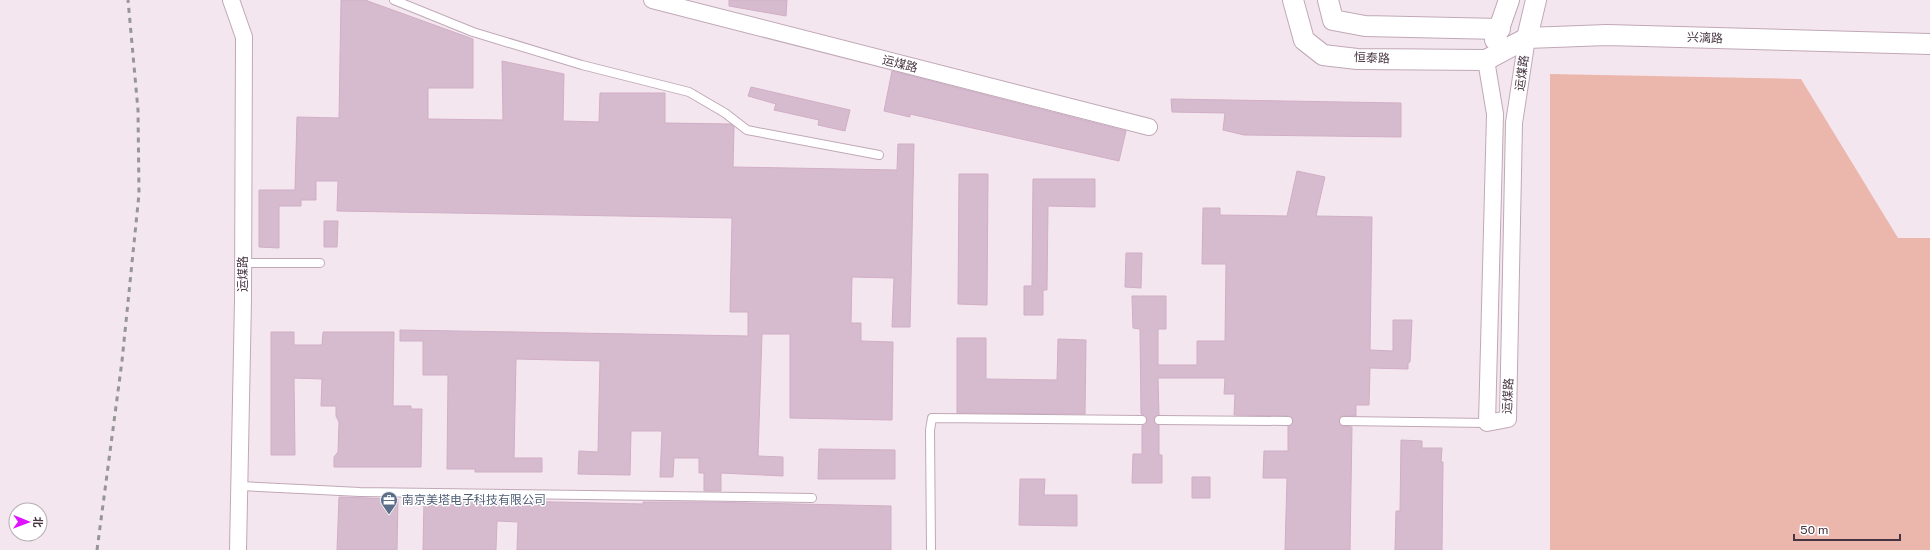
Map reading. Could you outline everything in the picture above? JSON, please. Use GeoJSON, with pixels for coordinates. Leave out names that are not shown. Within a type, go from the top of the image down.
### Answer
{"type":"FeatureCollection","features":[{"type":"Feature","properties":{"kind":"street","name":"运煤路"},"geometry":{"type":"LineString","coordinates":[[231,0],[244,37],[243,263],[238,550]]}},
{"type":"Feature","properties":{"kind":"street","name":"运煤路"},"geometry":{"type":"LineString","coordinates":[[652,0],[1149,127]]}},
{"type":"Feature","properties":{"kind":"street","name":"恒泰路"},"geometry":{"type":"LineString","coordinates":[[1292,0],[1304,40],[1323,55],[1357,59],[1486,60]]}},
{"type":"Feature","properties":{"kind":"street"},"geometry":{"type":"LineString","coordinates":[[1328,0],[1333,20],[1365,26],[1500,29]]}},
{"type":"Feature","properties":{"kind":"street"},"geometry":{"type":"LineString","coordinates":[[1486,60],[1500,29],[1509,0]]}},
{"type":"Feature","properties":{"kind":"street"},"geometry":{"type":"LineString","coordinates":[[1527,38],[1536,0]]}},
{"type":"Feature","properties":{"kind":"street","name":"兴漓路"},"geometry":{"type":"LineString","coordinates":[[1486,60],[1527,38],[1607,35],[1930,44]]}},
{"type":"Feature","properties":{"kind":"street","name":"运煤路"},"geometry":{"type":"LineString","coordinates":[[1486,60],[1495,114],[1487,423],[1508,419],[1514,123],[1527,38]]}},
{"type":"Feature","properties":{"kind":"lane"},"geometry":{"type":"LineString","coordinates":[[394,0],[473,32],[582,64],[688,92],[725,113],[747,130],[879,155]]}},
{"type":"Feature","properties":{"kind":"lane"},"geometry":{"type":"LineString","coordinates":[[243,263],[320,263]]}},
{"type":"Feature","properties":{"kind":"lane"},"geometry":{"type":"LineString","coordinates":[[931,550],[930,430],[932,418],[1142,420]]}},
{"type":"Feature","properties":{"kind":"lane"},"geometry":{"type":"LineString","coordinates":[[1159,420],[1288,421]]}},
{"type":"Feature","properties":{"kind":"lane"},"geometry":{"type":"LineString","coordinates":[[1344,422],[1487,423]]}},
{"type":"Feature","properties":{"kind":"lane"},"geometry":{"type":"LineString","coordinates":[[240,486],[368,492],[812,498]]}},
{"type":"Feature","properties":{"kind":"shaded area"},"geometry":{"type":"Polygon","coordinates":[[[1550,74],[1801,79],[1898,238],[1930,238],[1930,550],[1550,550],[1550,74]]]}},
{"type":"Feature","properties":{"kind":"building"},"geometry":{"type":"Polygon","coordinates":[[[341,0],[365,0],[473,39],[473,88],[428,88],[428,119],[503,120],[502,61],[564,74],[563,121],[599,122],[600,93],[665,93],[665,123],[731,124],[734,127],[733,167],[897,170],[898,144],[914,144],[910,327],[892,327],[894,278],[852,277],[851,323],[861,323],[861,341],[893,342],[892,420],[790,418],[790,334],[762,334],[758,456],[783,457],[783,476],[721,473],[721,491],[704,491],[704,473],[699,473],[699,458],[674,458],[673,477],[660,477],[662,431],[631,431],[630,475],[578,474],[579,451],[598,452],[600,361],[516,359],[514,458],[542,458],[542,472],[475,472],[475,469],[447,469],[448,375],[423,375],[423,341],[400,341],[400,330],[748,336],[748,312],[730,312],[732,218],[337,211],[338,181],[316,181],[316,200],[301,200],[301,206],[279,206],[279,248],[259,247],[259,190],[295,190],[297,117],[339,118],[341,0]]]}},
{"type":"Feature","properties":{"kind":"building"},"geometry":{"type":"Polygon","coordinates":[[[729,0],[787,0],[786,16],[729,6],[729,0]]]}},
{"type":"Feature","properties":{"kind":"building"},"geometry":{"type":"Polygon","coordinates":[[[892,71],[1126,131],[1119,161],[910,114],[910,117],[884,111],[892,71]]]}},
{"type":"Feature","properties":{"kind":"building"},"geometry":{"type":"Polygon","coordinates":[[[751,87],[850,110],[845,131],[818,125],[819,120],[774,110],[776,104],[748,96],[751,87]]]}},
{"type":"Feature","properties":{"kind":"building"},"geometry":{"type":"Polygon","coordinates":[[[1171,99],[1401,103],[1401,137],[1244,135],[1223,130],[1225,113],[1172,112],[1171,99]]]}},
{"type":"Feature","properties":{"kind":"building"},"geometry":{"type":"Polygon","coordinates":[[[1297,171],[1325,177],[1316,216],[1372,217],[1370,350],[1393,351],[1393,320],[1412,320],[1410,362],[1408,363],[1408,369],[1370,368],[1369,405],[1356,405],[1356,416],[1342,416],[1339,421],[1342,426],[1352,427],[1350,550],[1285,550],[1287,478],[1263,478],[1264,451],[1288,451],[1288,426],[1292,424],[1293,419],[1288,416],[1234,415],[1235,394],[1224,394],[1225,378],[1158,378],[1159,415],[1154,417],[1154,420],[1159,425],[1159,455],[1162,455],[1162,483],[1132,483],[1133,454],[1142,454],[1142,426],[1147,420],[1145,416],[1141,414],[1140,329],[1133,328],[1132,296],[1166,296],[1166,329],[1158,329],[1158,365],[1197,365],[1197,341],[1225,341],[1226,264],[1202,264],[1203,208],[1220,208],[1220,215],[1287,216],[1297,171]]]}},
{"type":"Feature","properties":{"kind":"building"},"geometry":{"type":"Polygon","coordinates":[[[959,174],[988,174],[987,305],[958,304],[959,174]]]}},
{"type":"Feature","properties":{"kind":"building"},"geometry":{"type":"Polygon","coordinates":[[[1033,179],[1095,179],[1095,207],[1048,206],[1047,290],[1043,290],[1043,315],[1024,315],[1024,286],[1032,286],[1033,179]]]}},
{"type":"Feature","properties":{"kind":"building"},"geometry":{"type":"Polygon","coordinates":[[[324,221],[338,221],[337,247],[324,247],[324,221]]]}},
{"type":"Feature","properties":{"kind":"building"},"geometry":{"type":"Polygon","coordinates":[[[1126,253],[1142,253],[1141,288],[1125,287],[1126,253]]]}},
{"type":"Feature","properties":{"kind":"building"},"geometry":{"type":"Polygon","coordinates":[[[271,332],[294,332],[294,345],[322,345],[323,332],[394,332],[393,406],[411,406],[411,409],[422,409],[421,467],[334,467],[334,457],[338,452],[339,422],[336,416],[336,406],[321,406],[322,379],[294,378],[295,455],[271,455],[271,332]]]}},
{"type":"Feature","properties":{"kind":"building"},"geometry":{"type":"Polygon","coordinates":[[[957,338],[986,338],[986,379],[1057,380],[1058,339],[1086,340],[1085,414],[957,413],[957,338]]]}},
{"type":"Feature","properties":{"kind":"building"},"geometry":{"type":"Polygon","coordinates":[[[1401,440],[1422,441],[1422,448],[1442,448],[1442,550],[1395,550],[1396,511],[1400,511],[1401,440]]]}},
{"type":"Feature","properties":{"kind":"building"},"geometry":{"type":"Polygon","coordinates":[[[819,449],[895,450],[895,479],[818,479],[819,449]]]}},
{"type":"Feature","properties":{"kind":"building"},"geometry":{"type":"Polygon","coordinates":[[[1192,477],[1210,477],[1210,498],[1192,498],[1192,477]]]}},
{"type":"Feature","properties":{"kind":"building"},"geometry":{"type":"Polygon","coordinates":[[[1020,479],[1045,479],[1044,495],[1077,495],[1077,526],[1019,525],[1020,479]]]}},
{"type":"Feature","properties":{"kind":"building"},"geometry":{"type":"Polygon","coordinates":[[[339,497],[398,499],[397,550],[337,550],[339,497]]]}},
{"type":"Feature","properties":{"kind":"building"},"geometry":{"type":"Polygon","coordinates":[[[424,499],[643,504],[643,502],[704,502],[891,506],[891,550],[517,550],[518,522],[497,521],[496,550],[423,550],[424,499]]]}},
{"type":"Feature","properties":{"kind":"railway"},"geometry":{"type":"LineString","coordinates":[[97,550],[122,361],[139,194],[138,110],[128,0]]}},
{"type":"Feature","properties":{"kind":"place","name":"南京美塔电子科技有限公司"},"geometry":{"type":"Point","coordinates":[389,515]}}]}
